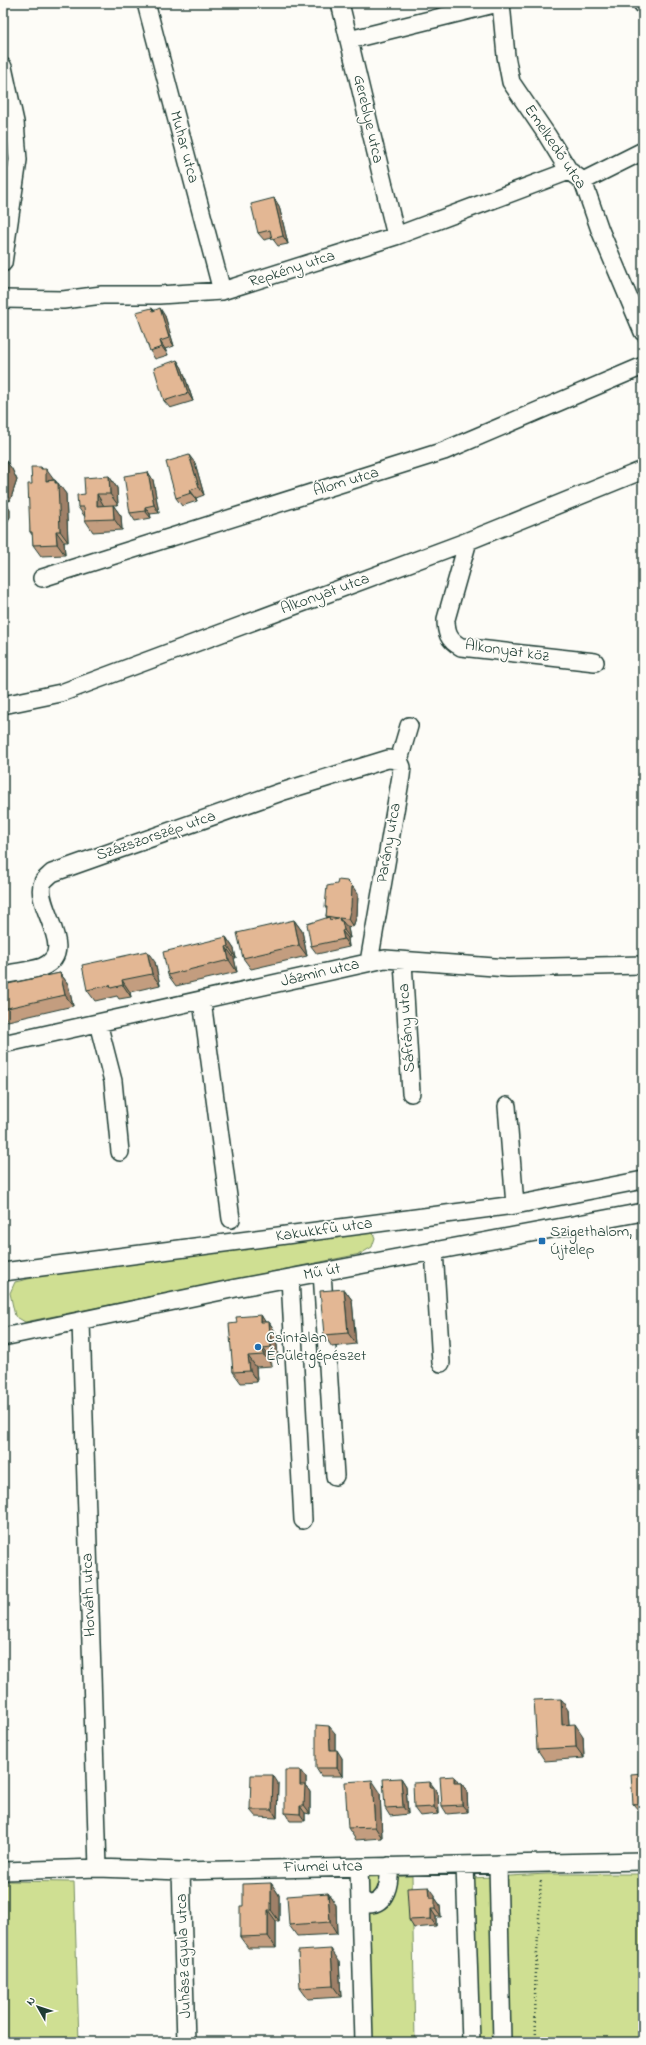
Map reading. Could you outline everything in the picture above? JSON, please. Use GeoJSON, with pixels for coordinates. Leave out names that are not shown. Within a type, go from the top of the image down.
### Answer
{"type":"FeatureCollection","features":[{"type":"Feature","properties":{"kind":"street","name":"Muhar utca"},"geometry":{"type":"LineString","coordinates":[[146,3],[222,291]]}},
{"type":"Feature","properties":{"kind":"street","name":"Gereblye utca"},"geometry":{"type":"LineString","coordinates":[[340,3],[396,236]]}},
{"type":"Feature","properties":{"kind":"street"},"geometry":{"type":"LineString","coordinates":[[349,40],[499,3]]}},
{"type":"Feature","properties":{"kind":"street","name":"Emelkedő utca"},"geometry":{"type":"LineString","coordinates":[[499,3],[511,82],[548,135],[569,171],[583,181],[600,230],[638,307],[643,332]]}},
{"type":"Feature","properties":{"kind":"street"},"geometry":{"type":"LineString","coordinates":[[3,67],[15,122],[18,160],[3,263]]}},
{"type":"Feature","properties":{"kind":"street"},"geometry":{"type":"LineString","coordinates":[[583,181],[643,151]]}},
{"type":"Feature","properties":{"kind":"street","name":"Repkény utca"},"geometry":{"type":"LineString","coordinates":[[3,299],[63,300],[102,295],[159,295],[222,291],[396,236],[569,171]]}},
{"type":"Feature","properties":{"kind":"street","name":"Álom utca"},"geometry":{"type":"LineString","coordinates":[[42,578],[444,451],[643,366]]}},
{"type":"Feature","properties":{"kind":"street","name":"Alkonyat utca"},"geometry":{"type":"LineString","coordinates":[[3,705],[61,693],[468,541],[643,470]]}},
{"type":"Feature","properties":{"kind":"street","name":"Alkonyat köz"},"geometry":{"type":"LineString","coordinates":[[468,541],[446,619],[446,630],[449,638],[455,644],[461,646],[595,662]]}},
{"type":"Feature","properties":{"kind":"street","name":"Parány utca"},"geometry":{"type":"LineString","coordinates":[[368,962],[401,776],[402,767],[399,760],[409,726]]}},
{"type":"Feature","properties":{"kind":"street","name":"Százszorszép utca"},"geometry":{"type":"LineString","coordinates":[[3,975],[43,966],[51,961],[57,951],[56,940],[42,894],[43,882],[52,873],[281,792],[388,759],[399,760]]}},
{"type":"Feature","properties":{"kind":"street","name":"Jázmin utca"},"geometry":{"type":"LineString","coordinates":[[3,1044],[202,1001],[384,959],[403,962],[508,968],[643,965]]}},
{"type":"Feature","properties":{"kind":"street","name":"Sáfrány utca"},"geometry":{"type":"LineString","coordinates":[[403,962],[411,1093]]}},
{"type":"Feature","properties":{"kind":"street"},"geometry":{"type":"LineString","coordinates":[[202,1001],[231,1219]]}},
{"type":"Feature","properties":{"kind":"street"},"geometry":{"type":"LineString","coordinates":[[98,1024],[113,1081],[120,1152]]}},
{"type":"Feature","properties":{"kind":"street"},"geometry":{"type":"LineString","coordinates":[[507,1106],[515,1205]]}},
{"type":"Feature","properties":{"kind":"street","name":"Kakukkfű utca"},"geometry":{"type":"LineString","coordinates":[[3,1272],[515,1205],[643,1180]]}},
{"type":"Feature","properties":{"kind":"street","name":"Mű út"},"geometry":{"type":"LineString","coordinates":[[3,1337],[290,1278],[643,1212]]}},
{"type":"Feature","properties":{"kind":"street"},"geometry":{"type":"LineString","coordinates":[[434,1250],[441,1363]]}},
{"type":"Feature","properties":{"kind":"street"},"geometry":{"type":"LineString","coordinates":[[322,1272],[335,1476]]}},
{"type":"Feature","properties":{"kind":"street"},"geometry":{"type":"LineString","coordinates":[[290,1278],[303,1520]]}},
{"type":"Feature","properties":{"kind":"street","name":"Horváth utca"},"geometry":{"type":"LineString","coordinates":[[81,1321],[98,1868]]}},
{"type":"Feature","properties":{"kind":"street","name":"Fiumei utca"},"geometry":{"type":"LineString","coordinates":[[3,1871],[98,1868],[181,1871],[643,1861]]}},
{"type":"Feature","properties":{"kind":"street"},"geometry":{"type":"LineString","coordinates":[[466,1864],[471,2042]]}},
{"type":"Feature","properties":{"kind":"street"},"geometry":{"type":"LineString","coordinates":[[498,1864],[502,2042]]}},
{"type":"Feature","properties":{"kind":"street"},"geometry":{"type":"LineString","coordinates":[[360,1898],[367,1904],[371,1904],[383,1897],[390,1879],[389,1866]]}},
{"type":"Feature","properties":{"kind":"street"},"geometry":{"type":"LineString","coordinates":[[359,1867],[364,2042]]}},
{"type":"Feature","properties":{"kind":"street","name":"Juhász Gyula utca"},"geometry":{"type":"LineString","coordinates":[[181,1871],[186,2042]]}},
{"type":"Feature","properties":{"kind":"path"},"geometry":{"type":"LineString","coordinates":[[536,2042],[534,2014],[539,1896],[544,1863]]}},
{"type":"Feature","properties":{"kind":"green space"},"geometry":{"type":"Polygon","coordinates":[[[372,1231],[375,1238],[372,1247],[360,1254],[25,1322],[15,1316],[10,1293],[15,1282],[76,1268],[372,1231]]]}},
{"type":"Feature","properties":{"kind":"green space"},"geometry":{"type":"Polygon","coordinates":[[[547,1874],[643,1874],[643,2042],[476,2042],[472,1878],[547,1874]]]}},
{"type":"Feature","properties":{"kind":"green space"},"geometry":{"type":"Polygon","coordinates":[[[412,1876],[415,2042],[368,2042],[362,1877],[412,1876]]]}},
{"type":"Feature","properties":{"kind":"green space"},"geometry":{"type":"Polygon","coordinates":[[[3,1881],[74,1882],[79,2042],[3,2042],[3,1881]]]}},
{"type":"Feature","properties":{"kind":"building"},"geometry":{"type":"Polygon","coordinates":[[[274,198],[283,236],[272,239],[270,230],[258,233],[251,204],[274,198]]]}},
{"type":"Feature","properties":{"kind":"building"},"geometry":{"type":"Polygon","coordinates":[[[152,308],[153,311],[160,308],[169,338],[160,341],[162,347],[150,351],[136,312],[152,308]]]}},
{"type":"Feature","properties":{"kind":"building"},"geometry":{"type":"Polygon","coordinates":[[[177,360],[188,393],[164,401],[154,368],[177,360]]]}},
{"type":"Feature","properties":{"kind":"building"},"geometry":{"type":"Polygon","coordinates":[[[189,455],[199,487],[190,490],[191,493],[176,498],[166,462],[189,455]]]}},
{"type":"Feature","properties":{"kind":"building"},"geometry":{"type":"Polygon","coordinates":[[[3,458],[6,466],[3,477],[3,458]]]}},
{"type":"Feature","properties":{"kind":"building"},"geometry":{"type":"Polygon","coordinates":[[[31,467],[41,467],[41,469],[46,469],[46,481],[55,480],[55,483],[58,483],[60,531],[56,531],[57,544],[33,545],[32,532],[30,532],[28,484],[32,484],[31,467]]]}},
{"type":"Feature","properties":{"kind":"building"},"geometry":{"type":"Polygon","coordinates":[[[148,472],[154,505],[145,507],[145,511],[130,513],[124,476],[148,472]]]}},
{"type":"Feature","properties":{"kind":"building"},"geometry":{"type":"Polygon","coordinates":[[[109,476],[110,494],[97,494],[97,506],[113,505],[114,519],[85,520],[84,507],[78,507],[77,495],[85,494],[84,478],[109,476]]]}},
{"type":"Feature","properties":{"kind":"building"},"geometry":{"type":"Polygon","coordinates":[[[338,880],[347,881],[352,886],[351,907],[348,919],[339,918],[340,921],[342,921],[344,939],[311,946],[307,924],[329,917],[330,920],[338,918],[326,916],[327,907],[325,907],[327,886],[337,884],[338,880]]]}},
{"type":"Feature","properties":{"kind":"building"},"geometry":{"type":"Polygon","coordinates":[[[294,920],[299,945],[243,958],[237,933],[294,920]]]}},
{"type":"Feature","properties":{"kind":"building"},"geometry":{"type":"Polygon","coordinates":[[[226,937],[228,946],[226,947],[229,960],[168,975],[163,952],[226,937]]]}},
{"type":"Feature","properties":{"kind":"building"},"geometry":{"type":"Polygon","coordinates":[[[147,951],[152,974],[122,980],[123,985],[111,988],[110,985],[87,990],[82,965],[147,951]]]}},
{"type":"Feature","properties":{"kind":"building"},"geometry":{"type":"Polygon","coordinates":[[[60,973],[65,995],[3,1009],[3,985],[60,973]]]}},
{"type":"Feature","properties":{"kind":"building"},"geometry":{"type":"Polygon","coordinates":[[[344,1289],[348,1333],[324,1335],[320,1291],[344,1289]]]}},
{"type":"Feature","properties":{"kind":"building"},"geometry":{"type":"Polygon","coordinates":[[[261,1315],[261,1322],[269,1322],[271,1347],[263,1348],[264,1355],[248,1356],[250,1371],[233,1372],[229,1324],[237,1323],[236,1317],[261,1315]]]}},
{"type":"Feature","properties":{"kind":"building"},"geometry":{"type":"Polygon","coordinates":[[[561,1699],[562,1725],[575,1724],[576,1747],[537,1749],[534,1700],[561,1699]]]}},
{"type":"Feature","properties":{"kind":"building"},"geometry":{"type":"Polygon","coordinates":[[[316,1725],[329,1726],[330,1750],[337,1750],[337,1768],[316,1768],[316,1725]]]}},
{"type":"Feature","properties":{"kind":"building"},"geometry":{"type":"Polygon","coordinates":[[[285,1770],[300,1770],[300,1785],[305,1785],[304,1806],[300,1806],[300,1814],[285,1813],[285,1770]]]}},
{"type":"Feature","properties":{"kind":"building"},"geometry":{"type":"Polygon","coordinates":[[[643,1773],[643,1803],[633,1804],[631,1774],[643,1773]]]}},
{"type":"Feature","properties":{"kind":"building"},"geometry":{"type":"Polygon","coordinates":[[[251,1775],[273,1775],[272,1810],[250,1810],[251,1775]]]}},
{"type":"Feature","properties":{"kind":"building"},"geometry":{"type":"Polygon","coordinates":[[[454,1776],[454,1783],[461,1783],[462,1805],[442,1806],[440,1777],[454,1776]]]}},
{"type":"Feature","properties":{"kind":"building"},"geometry":{"type":"Polygon","coordinates":[[[401,1778],[403,1807],[385,1808],[383,1779],[401,1778]]]}},
{"type":"Feature","properties":{"kind":"building"},"geometry":{"type":"Polygon","coordinates":[[[372,1780],[375,1827],[348,1828],[345,1782],[372,1780]]]}},
{"type":"Feature","properties":{"kind":"building"},"geometry":{"type":"Polygon","coordinates":[[[430,1782],[430,1787],[433,1787],[434,1807],[414,1808],[413,1783],[430,1782]]]}},
{"type":"Feature","properties":{"kind":"building"},"geometry":{"type":"Polygon","coordinates":[[[271,1883],[271,1910],[268,1910],[268,1936],[240,1937],[240,1906],[243,1906],[243,1884],[271,1883]]]}},
{"type":"Feature","properties":{"kind":"building"},"geometry":{"type":"Polygon","coordinates":[[[429,1887],[430,1898],[435,1898],[435,1909],[431,1909],[431,1919],[409,1920],[407,1888],[429,1887]]]}},
{"type":"Feature","properties":{"kind":"building"},"geometry":{"type":"Polygon","coordinates":[[[328,1893],[330,1922],[289,1925],[287,1896],[328,1893]]]}},
{"type":"Feature","properties":{"kind":"building"},"geometry":{"type":"Polygon","coordinates":[[[331,1949],[333,1986],[300,1988],[298,1951],[331,1949]]]}},
{"type":"Feature","properties":{"kind":"place","name":"Szigethalom, Újtelep"},"geometry":{"type":"Point","coordinates":[542,1241]}},
{"type":"Feature","properties":{"kind":"place","name":"Csintalan Épületgépészet"},"geometry":{"type":"Point","coordinates":[258,1347]}}]}
